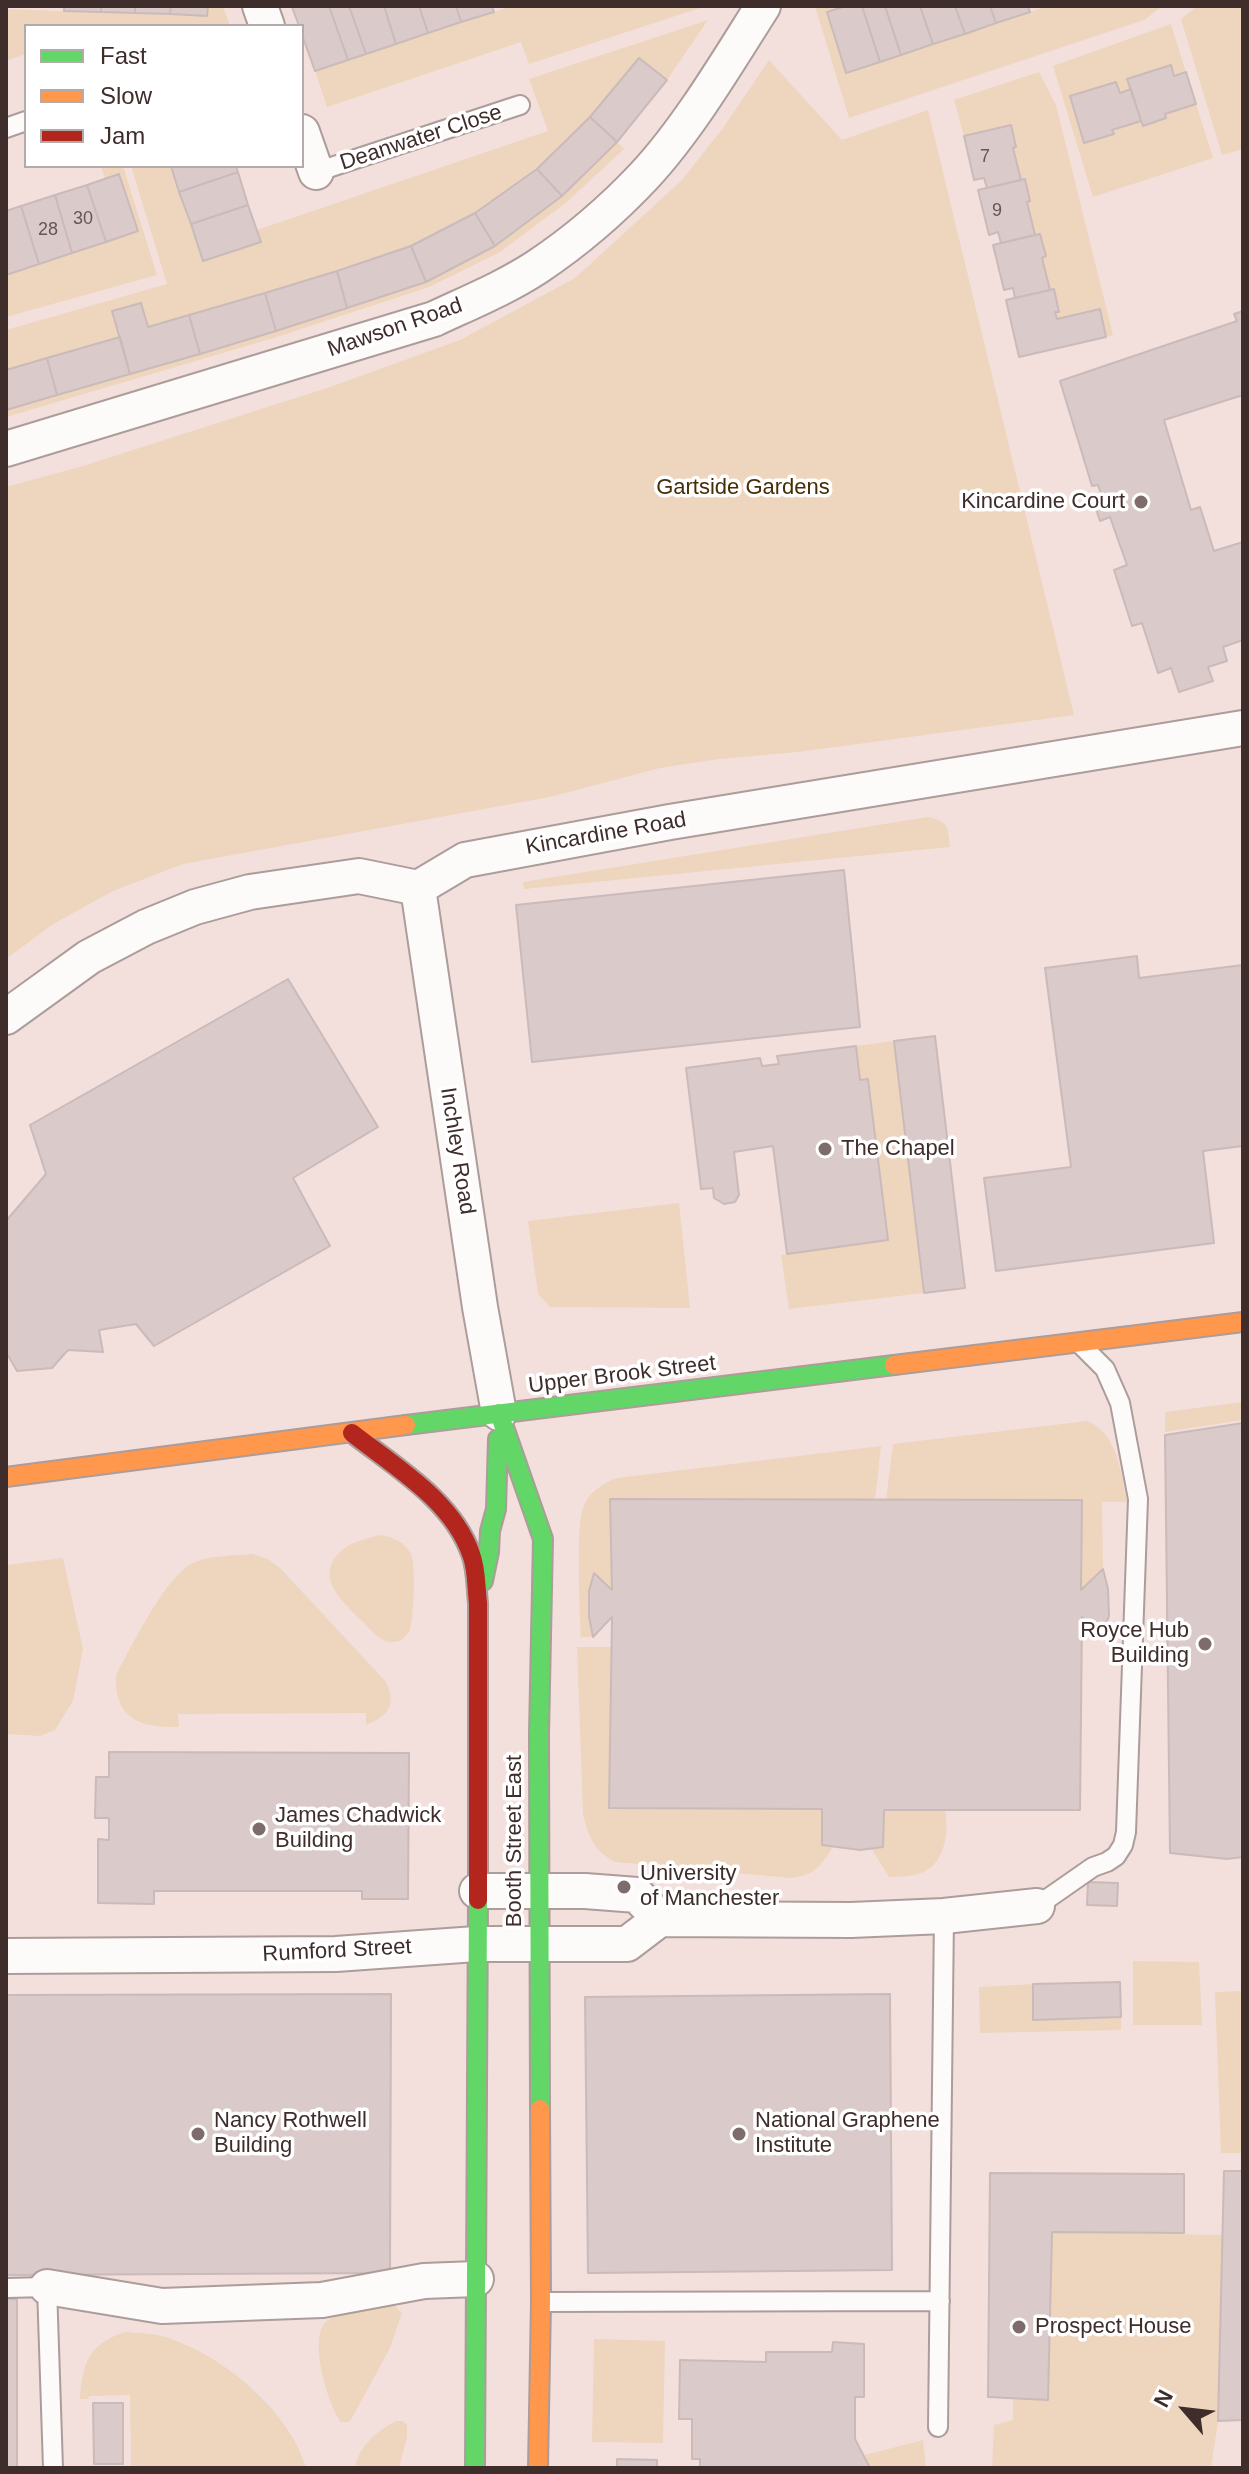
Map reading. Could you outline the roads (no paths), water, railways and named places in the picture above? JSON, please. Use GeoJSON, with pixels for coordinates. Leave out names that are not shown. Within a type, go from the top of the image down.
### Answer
{"type":"FeatureCollection","features":[{"type":"Feature","properties":{"kind":"main road","name":"Upper Brook Street"},"geometry":{"type":"LineString","coordinates":[[6,1477],[1243,1322]]}},
{"type":"Feature","properties":{"kind":"main road","name":"Booth Street East"},"geometry":{"type":"LineString","coordinates":[[478,1603],[496,1509],[499,1413]]}},
{"type":"Feature","properties":{"kind":"main road","name":"Booth Street East"},"geometry":{"type":"LineString","coordinates":[[499,1413],[543,1539],[539,1734],[541,2302],[538,2468]]}},
{"type":"Feature","properties":{"kind":"main road","name":"Booth Street East"},"geometry":{"type":"LineString","coordinates":[[352,1433],[449,1513],[473,1558],[478,1603],[475,2468]]}},
{"type":"Feature","properties":{"kind":"street","name":"Mawson Road"},"geometry":{"type":"LineString","coordinates":[[6,449],[434,319],[536,268],[585,231],[645,175],[676,137],[763,6]]}},
{"type":"Feature","properties":{"kind":"street","name":"Deanwater Close"},"geometry":{"type":"LineString","coordinates":[[304,138],[316,172]]}},
{"type":"Feature","properties":{"kind":"street","name":"Kincardine Road"},"geometry":{"type":"LineString","coordinates":[[418,888],[465,860],[685,819],[1243,728]]}},
{"type":"Feature","properties":{"kind":"street"},"geometry":{"type":"LineString","coordinates":[[6,1017],[89,957],[146,927],[195,907],[250,892],[359,876],[418,888]]}},
{"type":"Feature","properties":{"kind":"street","name":"Inchley Road"},"geometry":{"type":"LineString","coordinates":[[418,888],[455,1145],[499,1413]]}},
{"type":"Feature","properties":{"kind":"street"},"geometry":{"type":"LineString","coordinates":[[477,1891],[539,1890],[637,1895],[660,1919],[851,1920],[944,1916],[1037,1906]]}},
{"type":"Feature","properties":{"kind":"street","name":"Rumford Street"},"geometry":{"type":"LineString","coordinates":[[6,1956],[336,1954],[476,1944],[627,1944],[660,1919]]}},
{"type":"Feature","properties":{"kind":"street"},"geometry":{"type":"LineString","coordinates":[[47,2287],[162,2306],[322,2300],[424,2281],[476,2279]]}},
{"type":"Feature","properties":{"kind":"lane","name":"Deanwater Close"},"geometry":{"type":"LineString","coordinates":[[316,172],[520,105]]}},
{"type":"Feature","properties":{"kind":"lane"},"geometry":{"type":"LineString","coordinates":[[1037,1906],[1093,1867],[1116,1856],[1126,1832],[1138,1499],[1120,1403],[1105,1369],[1078,1342]]}},
{"type":"Feature","properties":{"kind":"lane"},"geometry":{"type":"LineString","coordinates":[[938,2427],[944,1916]]}},
{"type":"Feature","properties":{"kind":"lane"},"geometry":{"type":"LineString","coordinates":[[6,2288],[47,2287],[53,2468]]}},
{"type":"Feature","properties":{"kind":"lane"},"geometry":{"type":"LineString","coordinates":[[541,2302],[940,2301]]}},
{"type":"Feature","properties":{"kind":"place","name":"Kincardine Court"},"geometry":{"type":"Point","coordinates":[1141,502]}},
{"type":"Feature","properties":{"kind":"place","name":"The Chapel"},"geometry":{"type":"Point","coordinates":[825,1149]}},
{"type":"Feature","properties":{"kind":"place","name":"Royce Hub Building"},"geometry":{"type":"Point","coordinates":[1205,1644]}},
{"type":"Feature","properties":{"kind":"place","name":"James Chadwick Building"},"geometry":{"type":"Point","coordinates":[259,1829]}},
{"type":"Feature","properties":{"kind":"place","name":"University of Manchester"},"geometry":{"type":"Point","coordinates":[624,1887]}},
{"type":"Feature","properties":{"kind":"place","name":"Nancy Rothwell Building"},"geometry":{"type":"Point","coordinates":[198,2134]}},
{"type":"Feature","properties":{"kind":"place","name":"National Graphene Institute"},"geometry":{"type":"Point","coordinates":[739,2134]}},
{"type":"Feature","properties":{"kind":"place","name":"Prospect House"},"geometry":{"type":"Point","coordinates":[1019,2327]}},
{"type":"Feature","properties":{"kind":"park label","name":"Gartside Gardens"},"geometry":{"type":"Point","coordinates":[743,488]}}]}
